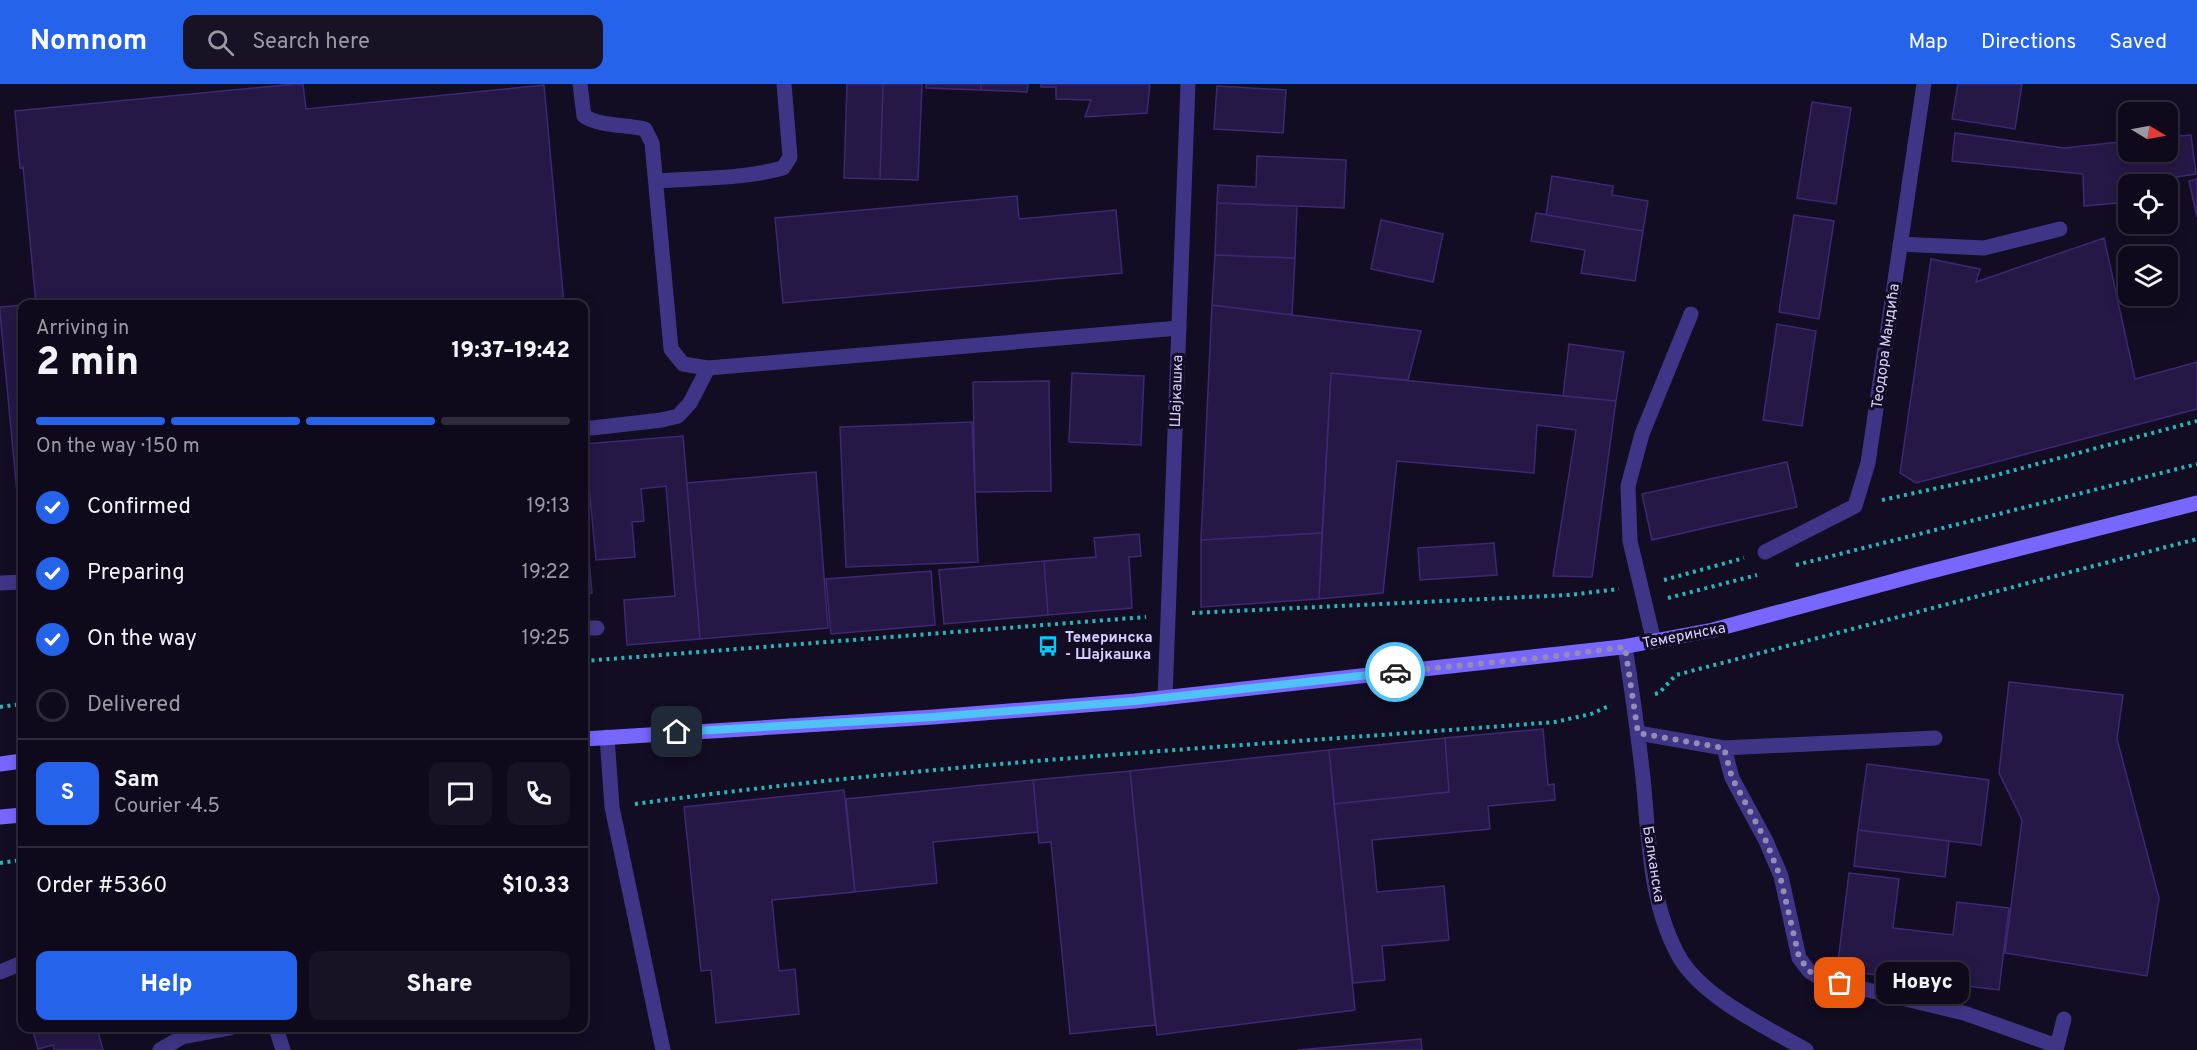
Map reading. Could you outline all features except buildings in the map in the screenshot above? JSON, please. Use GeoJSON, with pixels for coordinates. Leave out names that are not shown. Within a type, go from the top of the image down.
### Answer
{"type":"FeatureCollection","features":[{"type":"Feature","properties":{"kind":"main road","name":"Темеринска"},"geometry":{"type":"LineString","coordinates":[[588,739],[933,717],[1165,698],[1625,647],[1713,630],[2197,503]]}},
{"type":"Feature","properties":{"kind":"main road"},"geometry":{"type":"LineString","coordinates":[[0,764],[18,762]]}},
{"type":"Feature","properties":{"kind":"main road"},"geometry":{"type":"LineString","coordinates":[[0,817],[18,815]]}},
{"type":"Feature","properties":{"kind":"street"},"geometry":{"type":"LineString","coordinates":[[580,84],[584,116],[593,122],[629,125],[645,129],[652,142],[671,349],[682,364],[708,369],[1179,328]]}},
{"type":"Feature","properties":{"kind":"street"},"geometry":{"type":"LineString","coordinates":[[656,181],[770,172],[783,168],[790,157],[784,84]]}},
{"type":"Feature","properties":{"kind":"street","name":"Шајкашка"},"geometry":{"type":"LineString","coordinates":[[1165,698],[1188,84]]}},
{"type":"Feature","properties":{"kind":"street","name":"Теодора Мандића"},"geometry":{"type":"LineString","coordinates":[[1855,506],[1868,463],[1924,84]]}},
{"type":"Feature","properties":{"kind":"street"},"geometry":{"type":"LineString","coordinates":[[1900,244],[1984,248],[2060,229]]}},
{"type":"Feature","properties":{"kind":"street"},"geometry":{"type":"LineString","coordinates":[[1654,642],[1630,541],[1628,486],[1642,434],[1691,314]]}},
{"type":"Feature","properties":{"kind":"street"},"geometry":{"type":"LineString","coordinates":[[592,428],[678,416],[690,403],[708,369]]}},
{"type":"Feature","properties":{"kind":"street"},"geometry":{"type":"LineString","coordinates":[[1765,552],[1855,506]]}},
{"type":"Feature","properties":{"kind":"street"},"geometry":{"type":"LineString","coordinates":[[0,583],[18,582]]}},
{"type":"Feature","properties":{"kind":"street","name":"Балканска"},"geometry":{"type":"LineString","coordinates":[[1625,647],[1638,733],[1654,885],[1666,925],[1682,960],[1706,987],[1735,1009],[1806,1050]]}},
{"type":"Feature","properties":{"kind":"street"},"geometry":{"type":"LineString","coordinates":[[1638,733],[1724,748],[1935,738]]}},
{"type":"Feature","properties":{"kind":"street"},"geometry":{"type":"LineString","coordinates":[[607,737],[612,807],[663,1050]]}},
{"type":"Feature","properties":{"kind":"street"},"geometry":{"type":"LineString","coordinates":[[1724,748],[1732,778],[1766,841],[1780,876],[1799,957],[1809,971],[1822,979],[1964,1013],[2057,1048],[2064,1019]]}},
{"type":"Feature","properties":{"kind":"street"},"geometry":{"type":"LineString","coordinates":[[0,972],[18,965]]}},
{"type":"Feature","properties":{"kind":"street"},"geometry":{"type":"LineString","coordinates":[[160,1050],[182,1037],[209,1032]]}},
{"type":"Feature","properties":{"kind":"street"},"geometry":{"type":"LineString","coordinates":[[277,1032],[283,1050]]}},
{"type":"Feature","properties":{"kind":"path"},"geometry":{"type":"LineString","coordinates":[[1855,506],[1989,477],[2197,421]]}},
{"type":"Feature","properties":{"kind":"path"},"geometry":{"type":"LineString","coordinates":[[1795,566],[2197,464]]}},
{"type":"Feature","properties":{"kind":"path"},"geometry":{"type":"LineString","coordinates":[[612,807],[754,788],[1060,758],[1242,747],[1555,722],[1591,714],[1633,697],[1659,693],[1676,675],[2197,539]]}},
{"type":"Feature","properties":{"kind":"path"},"geometry":{"type":"LineString","coordinates":[[588,661],[1169,615],[1569,595],[1642,586],[1765,552]]}},
{"type":"Feature","properties":{"kind":"path"},"geometry":{"type":"LineString","coordinates":[[1646,603],[1761,574]]}},
{"type":"Feature","properties":{"kind":"path"},"geometry":{"type":"LineString","coordinates":[[0,707],[18,705]]}},
{"type":"Feature","properties":{"kind":"path"},"geometry":{"type":"LineString","coordinates":[[0,862],[18,860]]}},
{"type":"Feature","properties":{"kind":"way so far"},"geometry":{"type":"LineString","coordinates":[[1395,672],[1625,647],[1638,733],[1724,748],[1732,778],[1766,841],[1780,876],[1799,957],[1809,971],[1822,979],[1840,983]]}},
{"type":"Feature","properties":{"kind":"place","name":"Темеринска - Шајкашка"},"geometry":{"type":"Point","coordinates":[1048,646]}},
{"type":"Feature","properties":{"kind":"place","name":"Новус"},"geometry":{"type":"Point","coordinates":[1840,983]}},
{"type":"Feature","properties":{"kind":"route"},"geometry":{"type":"LineString","coordinates":[[677,732],[933,717],[1135,701],[1395,672]]}}]}
